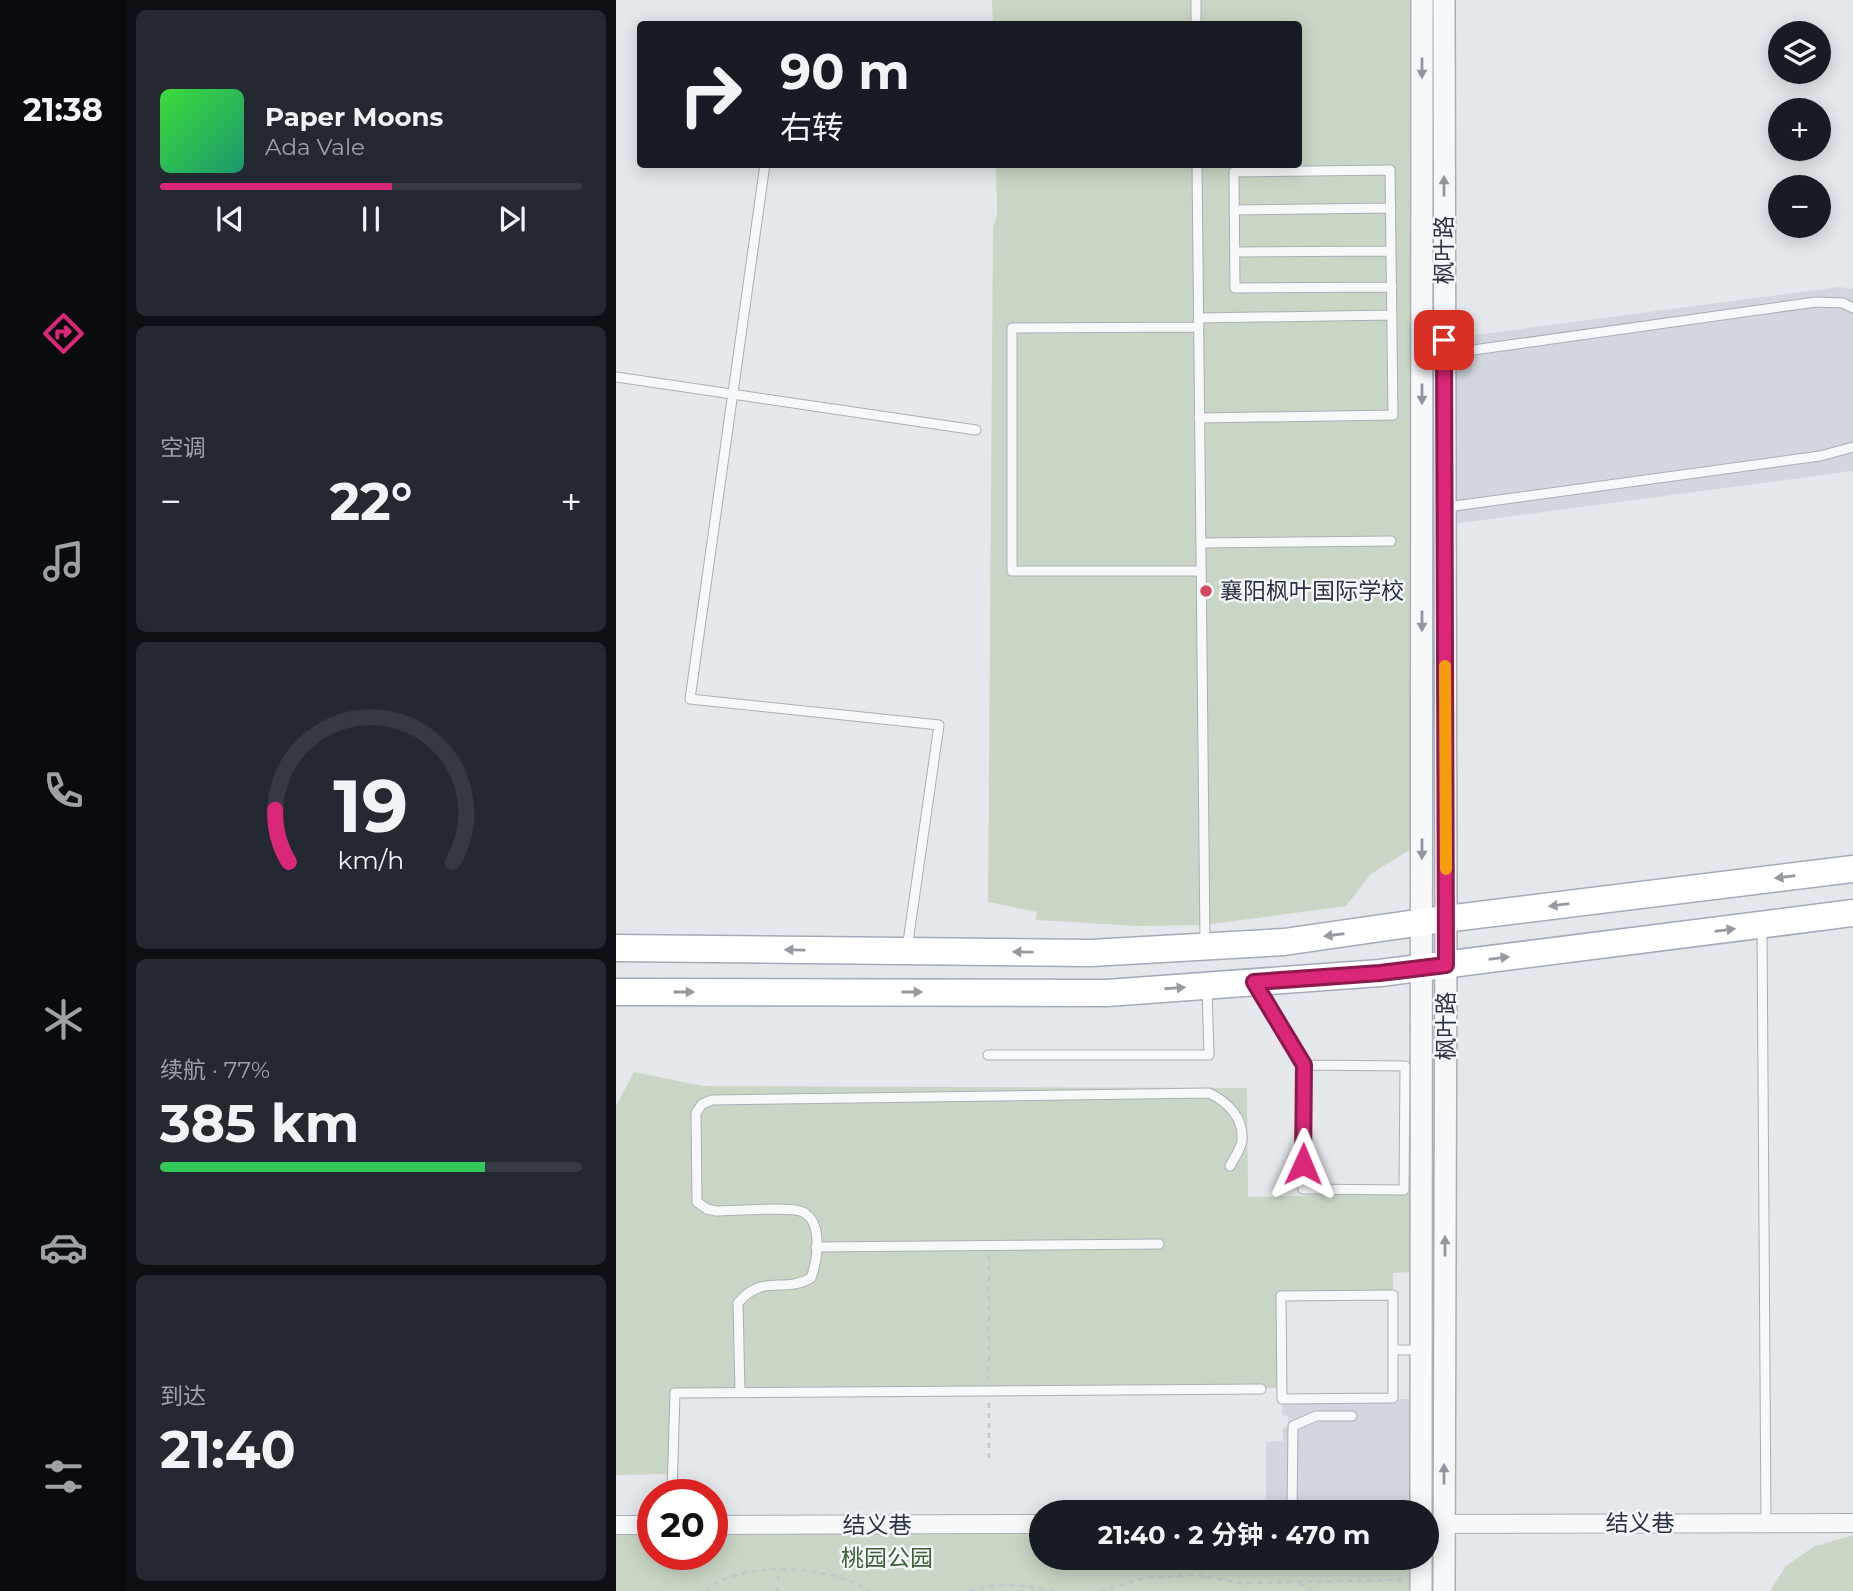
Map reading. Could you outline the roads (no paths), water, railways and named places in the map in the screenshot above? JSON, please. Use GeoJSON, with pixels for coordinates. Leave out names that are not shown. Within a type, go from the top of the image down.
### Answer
{"type":"FeatureCollection","features":[{"type":"Feature","properties":{"kind":"main road"},"geometry":{"type":"LineString","coordinates":[[616,948],[1091,953],[1284,942],[1853,869]]}},
{"type":"Feature","properties":{"kind":"main road"},"geometry":{"type":"LineString","coordinates":[[616,992],[1107,992],[1380,973],[1853,914]]}},
{"type":"Feature","properties":{"kind":"street","name":"枫叶路"},"geometry":{"type":"LineString","coordinates":[[1422,0],[1434,921],[1435,1500]]}},
{"type":"Feature","properties":{"kind":"street","name":"枫叶路"},"geometry":{"type":"LineString","coordinates":[[1434,921],[1445,507],[1444,0]]}},
{"type":"Feature","properties":{"kind":"street","name":"枫叶路"},"geometry":{"type":"LineString","coordinates":[[1421,1500],[1421,1350],[1434,966]]}},
{"type":"Feature","properties":{"kind":"street","name":"结义巷"},"geometry":{"type":"LineString","coordinates":[[1439,1524],[1853,1523]]}},
{"type":"Feature","properties":{"kind":"street","name":"结义巷"},"geometry":{"type":"LineString","coordinates":[[728,1525],[1029,1524]]}},
{"type":"Feature","properties":{"kind":"street"},"geometry":{"type":"LineString","coordinates":[[616,1525],[637,1525]]}},
{"type":"Feature","properties":{"kind":"street","name":"枫叶路"},"geometry":{"type":"LineString","coordinates":[[1439,1554],[1444,1591]]}},
{"type":"Feature","properties":{"kind":"lane"},"geometry":{"type":"LineString","coordinates":[[1196,0],[1196,21]]}},
{"type":"Feature","properties":{"kind":"lane"},"geometry":{"type":"LineString","coordinates":[[764,168],[690,699],[939,725],[907,951]]}},
{"type":"Feature","properties":{"kind":"lane"},"geometry":{"type":"LineString","coordinates":[[1197,168],[1205,946]]}},
{"type":"Feature","properties":{"kind":"lane"},"geometry":{"type":"LineString","coordinates":[[1199,418],[1393,415],[1392,287],[1390,170],[1234,172],[1235,288],[1392,287]]}},
{"type":"Feature","properties":{"kind":"lane"},"geometry":{"type":"LineString","coordinates":[[1234,209],[1391,208]]}},
{"type":"Feature","properties":{"kind":"lane"},"geometry":{"type":"LineString","coordinates":[[1235,252],[1391,251]]}},
{"type":"Feature","properties":{"kind":"lane"},"geometry":{"type":"LineString","coordinates":[[1444,354],[1816,302],[1843,303],[1853,308]]}},
{"type":"Feature","properties":{"kind":"lane"},"geometry":{"type":"LineString","coordinates":[[1201,571],[1012,571],[1013,328],[1392,315]]}},
{"type":"Feature","properties":{"kind":"lane"},"geometry":{"type":"LineString","coordinates":[[616,377],[976,430]]}},
{"type":"Feature","properties":{"kind":"lane"},"geometry":{"type":"LineString","coordinates":[[1445,507],[1821,456],[1853,447]]}},
{"type":"Feature","properties":{"kind":"lane"},"geometry":{"type":"LineString","coordinates":[[1201,543],[1391,541]]}},
{"type":"Feature","properties":{"kind":"lane"},"geometry":{"type":"LineString","coordinates":[[1762,925],[1766,1523]]}},
{"type":"Feature","properties":{"kind":"lane"},"geometry":{"type":"LineString","coordinates":[[1254,982],[1304,1065],[1303,1189],[1404,1190],[1405,1066],[1304,1065]]}},
{"type":"Feature","properties":{"kind":"lane"},"geometry":{"type":"LineString","coordinates":[[988,1055],[1209,1055],[1207,985]]}},
{"type":"Feature","properties":{"kind":"lane"},"geometry":{"type":"LineString","coordinates":[[740,1392],[738,1303],[748,1291],[766,1285],[799,1285],[811,1278],[817,1263],[813,1222],[803,1212],[716,1211],[697,1202],[696,1112],[702,1104],[712,1100],[1209,1093],[1225,1100],[1238,1118],[1242,1141],[1230,1166]]}},
{"type":"Feature","properties":{"kind":"lane"},"geometry":{"type":"LineString","coordinates":[[816,1248],[1159,1244]]}},
{"type":"Feature","properties":{"kind":"lane"},"geometry":{"type":"LineString","coordinates":[[1393,1295],[1393,1350],[1393,1398],[1282,1399],[1281,1296],[1393,1295]]}},
{"type":"Feature","properties":{"kind":"lane"},"geometry":{"type":"LineString","coordinates":[[1393,1350],[1421,1350]]}},
{"type":"Feature","properties":{"kind":"lane"},"geometry":{"type":"LineString","coordinates":[[672,1479],[675,1393],[1261,1389]]}},
{"type":"Feature","properties":{"kind":"lane"},"geometry":{"type":"LineString","coordinates":[[1292,1500],[1293,1426],[1316,1416],[1352,1416]]}},
{"type":"Feature","properties":{"kind":"place","name":"襄阳枫叶国际学校"},"geometry":{"type":"Point","coordinates":[1206,591]}},
{"type":"Feature","properties":{"kind":"park label","name":"桃园公园"},"geometry":{"type":"Point","coordinates":[887,1558]}}]}
